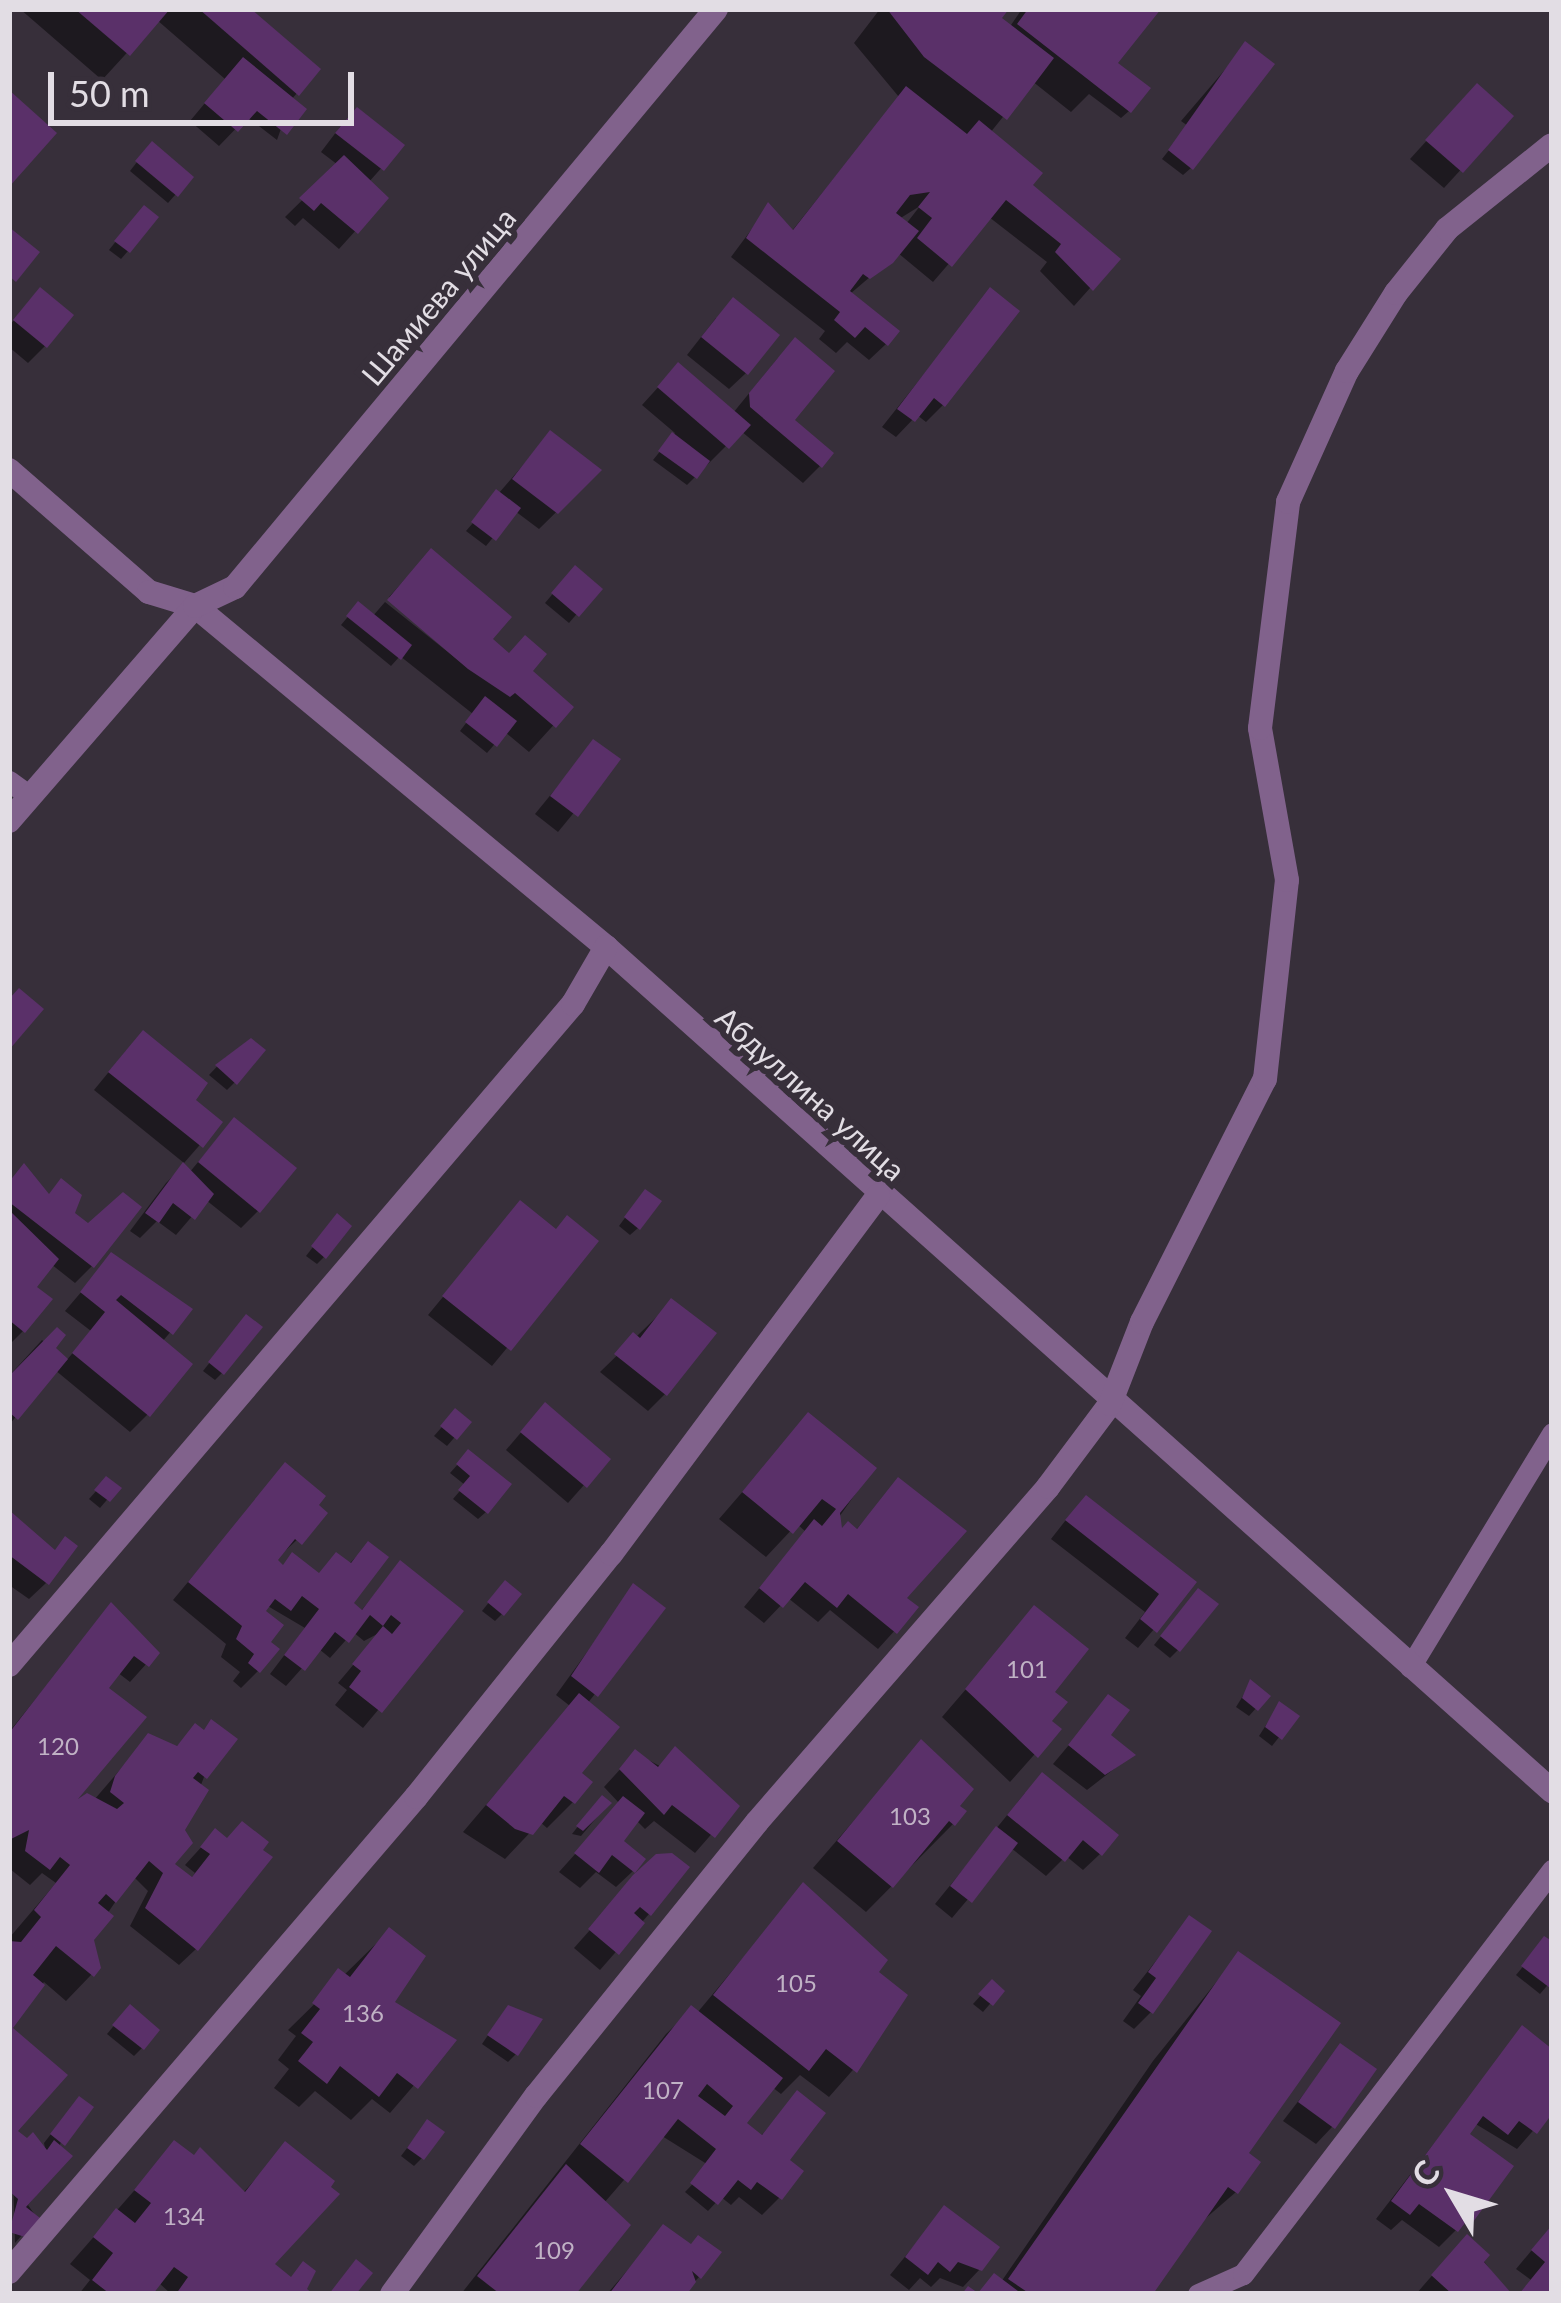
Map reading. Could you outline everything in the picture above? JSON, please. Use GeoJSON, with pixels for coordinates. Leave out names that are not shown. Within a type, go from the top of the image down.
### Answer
{"type":"FeatureCollection","features":[{"type":"Feature","properties":{"kind":"street","name":"Шамиева улица"},"geometry":{"type":"LineString","coordinates":[[9,821],[20,789],[195,606],[235,586],[716,9]]}},
{"type":"Feature","properties":{"kind":"street"},"geometry":{"type":"LineString","coordinates":[[392,2294],[536,2096],[757,1822],[1048,1487],[1110,1404],[1142,1322],[1265,1079],[1287,880],[1260,728],[1288,502],[1347,371],[1396,292],[1447,230],[1552,145]]}},
{"type":"Feature","properties":{"kind":"street","name":"Абдуллина улица"},"geometry":{"type":"LineString","coordinates":[[9,470],[149,592],[195,606],[606,947],[1110,1404],[1552,1791]]}},
{"type":"Feature","properties":{"kind":"street"},"geometry":{"type":"LineString","coordinates":[[9,1665],[573,1004],[606,947]]}},
{"type":"Feature","properties":{"kind":"street"},"geometry":{"type":"LineString","coordinates":[[9,2272],[416,1797],[611,1554],[878,1196]]}},
{"type":"Feature","properties":{"kind":"lane"},"geometry":{"type":"LineString","coordinates":[[1410,1667],[1552,1433]]}},
{"type":"Feature","properties":{"kind":"lane"},"geometry":{"type":"LineString","coordinates":[[1198,2294],[1243,2274],[1552,1870]]}},
{"type":"Feature","properties":{"kind":"building"},"geometry":{"type":"Polygon","coordinates":[[[75,9],[170,9],[130,56],[75,9]]]}},
{"type":"Feature","properties":{"kind":"building"},"geometry":{"type":"Polygon","coordinates":[[[199,9],[251,9],[321,69],[299,96],[199,9]]]}},
{"type":"Feature","properties":{"kind":"building"},"geometry":{"type":"Polygon","coordinates":[[[887,9],[1009,9],[1002,18],[1054,58],[1007,120],[924,57],[887,9]]]}},
{"type":"Feature","properties":{"kind":"building"},"geometry":{"type":"Polygon","coordinates":[[[1028,9],[1161,9],[1118,63],[1151,88],[1131,113],[1017,24],[1028,9]]]}},
{"type":"Feature","properties":{"kind":"building"},"geometry":{"type":"Polygon","coordinates":[[[1245,41],[1275,64],[1193,170],[1168,150],[1245,41]]]}},
{"type":"Feature","properties":{"kind":"building"},"geometry":{"type":"Polygon","coordinates":[[[243,57],[307,109],[287,135],[257,111],[238,132],[204,103],[243,57]]]}},
{"type":"Feature","properties":{"kind":"building"},"geometry":{"type":"Polygon","coordinates":[[[1477,83],[1514,116],[1463,173],[1425,140],[1477,83]]]}},
{"type":"Feature","properties":{"kind":"building"},"geometry":{"type":"Polygon","coordinates":[[[906,86],[967,134],[979,120],[1043,173],[1033,185],[1121,259],[1093,291],[1055,252],[1061,244],[1006,200],[952,267],[917,238],[932,218],[918,207],[930,192],[910,195],[896,213],[919,231],[893,263],[870,279],[863,274],[850,291],[900,331],[888,346],[865,327],[855,338],[834,320],[840,312],[746,238],[768,202],[793,230],[906,86]]]}},
{"type":"Feature","properties":{"kind":"building"},"geometry":{"type":"Polygon","coordinates":[[[9,90],[57,133],[9,187],[9,90]]]}},
{"type":"Feature","properties":{"kind":"building"},"geometry":{"type":"Polygon","coordinates":[[[357,107],[405,145],[384,171],[335,133],[357,107]]]}},
{"type":"Feature","properties":{"kind":"building"},"geometry":{"type":"Polygon","coordinates":[[[152,141],[194,177],[178,197],[135,161],[152,141]]]}},
{"type":"Feature","properties":{"kind":"building"},"geometry":{"type":"Polygon","coordinates":[[[344,155],[389,198],[358,234],[321,203],[314,211],[299,198],[344,155]]]}},
{"type":"Feature","properties":{"kind":"building"},"geometry":{"type":"Polygon","coordinates":[[[144,205],[159,217],[130,253],[114,241],[144,205]]]}},
{"type":"Feature","properties":{"kind":"building"},"geometry":{"type":"Polygon","coordinates":[[[9,227],[40,252],[16,282],[9,276],[9,227]]]}},
{"type":"Feature","properties":{"kind":"building"},"geometry":{"type":"Polygon","coordinates":[[[40,287],[74,315],[47,348],[13,320],[40,287]]]}},
{"type":"Feature","properties":{"kind":"building"},"geometry":{"type":"Polygon","coordinates":[[[990,287],[1020,311],[945,407],[934,398],[915,422],[897,409],[990,287]]]}},
{"type":"Feature","properties":{"kind":"building"},"geometry":{"type":"Polygon","coordinates":[[[733,297],[780,335],[748,375],[701,337],[733,297]]]}},
{"type":"Feature","properties":{"kind":"building"},"geometry":{"type":"Polygon","coordinates":[[[795,337],[835,371],[795,420],[834,453],[822,468],[750,407],[749,393],[795,337]]]}},
{"type":"Feature","properties":{"kind":"building"},"geometry":{"type":"Polygon","coordinates":[[[678,362],[751,425],[729,449],[657,387],[678,362]]]}},
{"type":"Feature","properties":{"kind":"building"},"geometry":{"type":"Polygon","coordinates":[[[550,430],[602,470],[558,514],[512,479],[550,430]]]}},
{"type":"Feature","properties":{"kind":"building"},"geometry":{"type":"Polygon","coordinates":[[[672,432],[710,461],[697,479],[658,451],[672,432]]]}},
{"type":"Feature","properties":{"kind":"building"},"geometry":{"type":"Polygon","coordinates":[[[496,489],[521,508],[496,541],[471,522],[496,489]]]}},
{"type":"Feature","properties":{"kind":"building"},"geometry":{"type":"Polygon","coordinates":[[[431,548],[512,617],[493,639],[509,653],[525,635],[547,654],[533,671],[574,707],[556,728],[515,693],[510,697],[468,669],[387,600],[431,548]]]}},
{"type":"Feature","properties":{"kind":"building"},"geometry":{"type":"Polygon","coordinates":[[[575,565],[603,589],[579,617],[551,593],[575,565]]]}},
{"type":"Feature","properties":{"kind":"building"},"geometry":{"type":"Polygon","coordinates":[[[358,601],[412,645],[401,660],[346,616],[358,601]]]}},
{"type":"Feature","properties":{"kind":"building"},"geometry":{"type":"Polygon","coordinates":[[[485,696],[517,721],[497,747],[465,722],[485,696]]]}},
{"type":"Feature","properties":{"kind":"building"},"geometry":{"type":"Polygon","coordinates":[[[593,739],[621,759],[578,817],[550,796],[593,739]]]}},
{"type":"Feature","properties":{"kind":"building"},"geometry":{"type":"Polygon","coordinates":[[[19,988],[44,1009],[9,1050],[9,999],[19,988]]]}},
{"type":"Feature","properties":{"kind":"building"},"geometry":{"type":"Polygon","coordinates":[[[143,1030],[208,1083],[196,1100],[223,1122],[203,1148],[108,1072],[143,1030]]]}},
{"type":"Feature","properties":{"kind":"building"},"geometry":{"type":"Polygon","coordinates":[[[251,1038],[266,1050],[237,1085],[215,1065],[251,1038]]]}},
{"type":"Feature","properties":{"kind":"building"},"geometry":{"type":"Polygon","coordinates":[[[234,1117],[297,1168],[260,1213],[198,1162],[234,1117]]]}},
{"type":"Feature","properties":{"kind":"building"},"geometry":{"type":"Polygon","coordinates":[[[183,1162],[214,1194],[195,1220],[173,1203],[159,1223],[145,1213],[183,1162]]]}},
{"type":"Feature","properties":{"kind":"building"},"geometry":{"type":"Polygon","coordinates":[[[24,1163],[49,1194],[61,1178],[82,1195],[75,1213],[88,1223],[123,1192],[142,1207],[94,1268],[9,1202],[9,1182],[24,1163]]]}},
{"type":"Feature","properties":{"kind":"building"},"geometry":{"type":"Polygon","coordinates":[[[645,1189],[662,1201],[640,1230],[624,1217],[645,1189]]]}},
{"type":"Feature","properties":{"kind":"building"},"geometry":{"type":"Polygon","coordinates":[[[520,1200],[556,1229],[567,1215],[599,1241],[511,1351],[442,1296],[520,1200]]]}},
{"type":"Feature","properties":{"kind":"building"},"geometry":{"type":"Polygon","coordinates":[[[9,1210],[59,1259],[37,1287],[53,1299],[25,1333],[9,1320],[9,1210]]]}},
{"type":"Feature","properties":{"kind":"building"},"geometry":{"type":"Polygon","coordinates":[[[337,1213],[352,1226],[326,1259],[311,1246],[337,1213]]]}},
{"type":"Feature","properties":{"kind":"building"},"geometry":{"type":"Polygon","coordinates":[[[111,1252],[193,1309],[173,1335],[121,1295],[116,1300],[193,1364],[150,1417],[72,1353],[105,1312],[80,1292],[111,1252]]]}},
{"type":"Feature","properties":{"kind":"building"},"geometry":{"type":"Polygon","coordinates":[[[671,1298],[717,1333],[667,1396],[614,1354],[633,1332],[640,1338],[671,1298]]]}},
{"type":"Feature","properties":{"kind":"building"},"geometry":{"type":"Polygon","coordinates":[[[246,1314],[263,1327],[224,1375],[208,1362],[246,1314]]]}},
{"type":"Feature","properties":{"kind":"building"},"geometry":{"type":"Polygon","coordinates":[[[57,1327],[66,1335],[56,1348],[68,1359],[18,1420],[9,1412],[9,1376],[57,1327]]]}},
{"type":"Feature","properties":{"kind":"building"},"geometry":{"type":"Polygon","coordinates":[[[545,1402],[611,1459],[587,1488],[520,1432],[545,1402]]]}},
{"type":"Feature","properties":{"kind":"building"},"geometry":{"type":"Polygon","coordinates":[[[455,1408],[472,1422],[457,1440],[440,1426],[455,1408]]]}},
{"type":"Feature","properties":{"kind":"building"},"geometry":{"type":"Polygon","coordinates":[[[808,1412],[877,1468],[840,1513],[842,1528],[848,1521],[857,1529],[898,1477],[967,1531],[907,1598],[919,1607],[897,1634],[848,1594],[837,1608],[805,1582],[783,1608],[759,1588],[814,1519],[822,1526],[836,1509],[822,1499],[793,1534],[742,1492],[808,1412]]]}},
{"type":"Feature","properties":{"kind":"building"},"geometry":{"type":"Polygon","coordinates":[[[468,1449],[512,1484],[488,1514],[458,1490],[470,1476],[456,1464],[468,1449]]]}},
{"type":"Feature","properties":{"kind":"building"},"geometry":{"type":"Polygon","coordinates":[[[285,1462],[326,1496],[319,1505],[328,1513],[302,1545],[295,1539],[278,1560],[283,1565],[292,1552],[319,1573],[336,1552],[351,1563],[368,1541],[389,1557],[354,1603],[362,1610],[400,1560],[464,1611],[382,1713],[349,1687],[361,1671],[352,1664],[383,1626],[370,1615],[349,1643],[335,1632],[305,1671],[284,1655],[319,1609],[302,1596],[291,1611],[275,1599],[266,1611],[284,1625],[271,1642],[280,1649],[260,1673],[248,1663],[254,1654],[236,1639],[242,1626],[188,1582],[285,1462]],[[391,1615],[383,1626],[392,1634],[401,1623],[391,1615]]]}},
{"type":"Feature","properties":{"kind":"building"},"geometry":{"type":"Polygon","coordinates":[[[106,1476],[122,1488],[110,1502],[94,1490],[106,1476]]]}},
{"type":"Feature","properties":{"kind":"building"},"geometry":{"type":"Polygon","coordinates":[[[1086,1495],[1197,1582],[1157,1633],[1140,1619],[1159,1594],[1065,1520],[1086,1495]]]}},
{"type":"Feature","properties":{"kind":"building"},"geometry":{"type":"Polygon","coordinates":[[[9,1510],[55,1550],[65,1536],[78,1546],[49,1585],[9,1555],[9,1510]]]}},
{"type":"Feature","properties":{"kind":"building"},"geometry":{"type":"Polygon","coordinates":[[[505,1580],[522,1594],[504,1616],[487,1602],[505,1580]]]}},
{"type":"Feature","properties":{"kind":"building"},"geometry":{"type":"Polygon","coordinates":[[[633,1583],[666,1608],[598,1697],[571,1676],[633,1583]]]}},
{"type":"Feature","properties":{"kind":"building"},"geometry":{"type":"Polygon","coordinates":[[[1198,1588],[1219,1604],[1180,1652],[1160,1636],[1198,1588]]]}},
{"type":"Feature","properties":{"kind":"building"},"geometry":{"type":"Polygon","coordinates":[[[111,1602],[160,1653],[149,1667],[134,1656],[109,1688],[147,1717],[78,1799],[87,1793],[117,1809],[124,1803],[110,1792],[115,1776],[148,1733],[177,1746],[195,1723],[204,1730],[211,1719],[238,1739],[207,1779],[198,1772],[193,1778],[209,1790],[185,1830],[193,1843],[175,1864],[192,1877],[210,1854],[200,1847],[215,1828],[227,1838],[242,1821],[269,1842],[263,1850],[273,1857],[198,1951],[145,1908],[163,1873],[149,1861],[116,1903],[106,1894],[98,1903],[114,1916],[94,1940],[101,1968],[94,1977],[56,1946],[33,1975],[45,1985],[13,2028],[68,2075],[18,2131],[27,2138],[33,2132],[47,2150],[54,2140],[73,2156],[26,2207],[40,2218],[25,2237],[9,2232],[18,2199],[9,2191],[9,1941],[21,1942],[41,1917],[34,1910],[70,1865],[60,1857],[50,1870],[25,1851],[29,1830],[9,1840],[9,1733],[111,1602]]]}},
{"type":"Feature","properties":{"kind":"building"},"geometry":{"type":"Polygon","coordinates":[[[1034,1605],[1089,1649],[1055,1692],[1068,1702],[1052,1721],[1062,1729],[1038,1758],[965,1689],[1034,1605]]]}},
{"type":"Feature","properties":{"kind":"building"},"geometry":{"type":"Polygon","coordinates":[[[1250,1679],[1271,1696],[1258,1711],[1242,1698],[1250,1679]]]}},
{"type":"Feature","properties":{"kind":"building"},"geometry":{"type":"Polygon","coordinates":[[[579,1693],[620,1727],[582,1773],[593,1782],[575,1804],[564,1796],[533,1835],[515,1829],[486,1805],[579,1693]]]}},
{"type":"Feature","properties":{"kind":"building"},"geometry":{"type":"Polygon","coordinates":[[[1108,1694],[1130,1710],[1111,1735],[1136,1755],[1105,1775],[1068,1745],[1108,1694]]]}},
{"type":"Feature","properties":{"kind":"building"},"geometry":{"type":"Polygon","coordinates":[[[1279,1701],[1300,1716],[1282,1740],[1265,1727],[1279,1701]]]}},
{"type":"Feature","properties":{"kind":"building"},"geometry":{"type":"Polygon","coordinates":[[[921,1739],[974,1789],[960,1806],[967,1811],[955,1826],[949,1821],[893,1888],[837,1841],[921,1739]]]}},
{"type":"Feature","properties":{"kind":"building"},"geometry":{"type":"Polygon","coordinates":[[[675,1746],[740,1806],[715,1838],[672,1805],[664,1815],[619,1769],[635,1749],[658,1767],[675,1746]]]}},
{"type":"Feature","properties":{"kind":"building"},"geometry":{"type":"Polygon","coordinates":[[[1042,1772],[1119,1835],[1102,1856],[1083,1840],[1065,1862],[1007,1815],[1042,1772]]]}},
{"type":"Feature","properties":{"kind":"building"},"geometry":{"type":"Polygon","coordinates":[[[602,1795],[612,1803],[583,1831],[576,1826],[602,1795]]]}},
{"type":"Feature","properties":{"kind":"building"},"geometry":{"type":"Polygon","coordinates":[[[623,1796],[645,1813],[624,1841],[646,1859],[635,1873],[612,1855],[599,1873],[574,1853],[623,1796]]]}},
{"type":"Feature","properties":{"kind":"building"},"geometry":{"type":"Polygon","coordinates":[[[996,1826],[1018,1843],[972,1903],[950,1886],[996,1826]]]}},
{"type":"Feature","properties":{"kind":"building"},"geometry":{"type":"Polygon","coordinates":[[[672,1853],[690,1867],[651,1916],[640,1907],[634,1913],[645,1923],[619,1955],[588,1929],[656,1854],[672,1853]]]}},
{"type":"Feature","properties":{"kind":"building"},"geometry":{"type":"Polygon","coordinates":[[[803,1882],[888,1960],[879,1972],[908,1995],[857,2073],[826,2049],[809,2071],[713,1995],[803,1882]]]}},
{"type":"Feature","properties":{"kind":"building"},"geometry":{"type":"Polygon","coordinates":[[[1189,1915],[1212,1931],[1153,2014],[1138,2003],[1156,1978],[1148,1972],[1189,1915]]]}},
{"type":"Feature","properties":{"kind":"building"},"geometry":{"type":"Polygon","coordinates":[[[389,1927],[426,1956],[395,2002],[457,2040],[418,2089],[397,2073],[379,2097],[340,2066],[327,2084],[298,2061],[313,2042],[301,2033],[320,2009],[312,2003],[338,1968],[350,1977],[389,1927]]]}},
{"type":"Feature","properties":{"kind":"building"},"geometry":{"type":"Polygon","coordinates":[[[1544,1936],[1552,1941],[1550,1988],[1521,1966],[1544,1936]]]}},
{"type":"Feature","properties":{"kind":"building"},"geometry":{"type":"Polygon","coordinates":[[[1238,1951],[1341,2023],[1249,2153],[1261,2162],[1238,2194],[1228,2187],[1153,2294],[1030,2294],[1008,2279],[1238,1951]]]}},
{"type":"Feature","properties":{"kind":"building"},"geometry":{"type":"Polygon","coordinates":[[[992,1979],[1005,1991],[993,2006],[978,1994],[992,1979]]]}},
{"type":"Feature","properties":{"kind":"building"},"geometry":{"type":"Polygon","coordinates":[[[130,2004],[160,2030],[144,2050],[112,2025],[130,2004]]]}},
{"type":"Feature","properties":{"kind":"building"},"geometry":{"type":"Polygon","coordinates":[[[508,2005],[543,2019],[518,2056],[487,2035],[508,2005]]]}},
{"type":"Feature","properties":{"kind":"building"},"geometry":{"type":"Polygon","coordinates":[[[691,2005],[783,2078],[747,2123],[762,2135],[797,2090],[826,2113],[790,2160],[804,2171],[782,2200],[757,2182],[751,2190],[738,2180],[718,2205],[690,2183],[716,2149],[678,2119],[628,2183],[580,2144],[691,2005]],[[707,2084],[698,2096],[725,2116],[733,2106],[707,2084]]]}},
{"type":"Feature","properties":{"kind":"building"},"geometry":{"type":"Polygon","coordinates":[[[1522,2025],[1552,2049],[1552,2114],[1537,2134],[1519,2121],[1508,2135],[1483,2116],[1470,2134],[1514,2166],[1473,2222],[1468,2219],[1458,2232],[1419,2204],[1410,2215],[1391,2201],[1522,2025]]]}},
{"type":"Feature","properties":{"kind":"building"},"geometry":{"type":"Polygon","coordinates":[[[1340,2043],[1377,2069],[1335,2129],[1298,2102],[1340,2043]]]}},
{"type":"Feature","properties":{"kind":"building"},"geometry":{"type":"Polygon","coordinates":[[[79,2096],[94,2107],[65,2146],[50,2134],[79,2096]]]}},
{"type":"Feature","properties":{"kind":"building"},"geometry":{"type":"Polygon","coordinates":[[[427,2119],[445,2132],[424,2160],[407,2148],[427,2119]]]}},
{"type":"Feature","properties":{"kind":"building"},"geometry":{"type":"Polygon","coordinates":[[[174,2140],[194,2155],[200,2147],[245,2192],[285,2141],[335,2181],[331,2187],[340,2194],[275,2264],[291,2277],[303,2261],[316,2271],[307,2289],[313,2294],[176,2294],[188,2277],[174,2267],[153,2294],[110,2294],[92,2280],[113,2253],[93,2237],[116,2208],[135,2223],[151,2203],[134,2190],[174,2140]]]}},
{"type":"Feature","properties":{"kind":"building"},"geometry":{"type":"Polygon","coordinates":[[[566,2164],[631,2225],[576,2294],[500,2294],[477,2276],[566,2164]]]}},
{"type":"Feature","properties":{"kind":"building"},"geometry":{"type":"Polygon","coordinates":[[[944,2205],[1000,2247],[982,2271],[958,2262],[950,2272],[938,2262],[928,2275],[905,2257],[944,2205]]]}},
{"type":"Feature","properties":{"kind":"building"},"geometry":{"type":"Polygon","coordinates":[[[663,2224],[691,2244],[698,2235],[722,2252],[701,2279],[692,2271],[696,2282],[687,2294],[609,2294],[663,2224]]]}},
{"type":"Feature","properties":{"kind":"building"},"geometry":{"type":"Polygon","coordinates":[[[1552,2225],[1552,2292],[1519,2294],[1545,2262],[1531,2250],[1552,2225]]]}},
{"type":"Feature","properties":{"kind":"building"},"geometry":{"type":"Polygon","coordinates":[[[1467,2234],[1490,2255],[1484,2262],[1512,2294],[1452,2294],[1431,2275],[1467,2234]]]}},
{"type":"Feature","properties":{"kind":"building"},"geometry":{"type":"Polygon","coordinates":[[[356,2259],[373,2273],[356,2294],[329,2294],[356,2259]]]}},
{"type":"Feature","properties":{"kind":"building"},"geometry":{"type":"Polygon","coordinates":[[[994,2273],[1022,2294],[962,2294],[968,2286],[978,2293],[994,2273]]]}}]}
